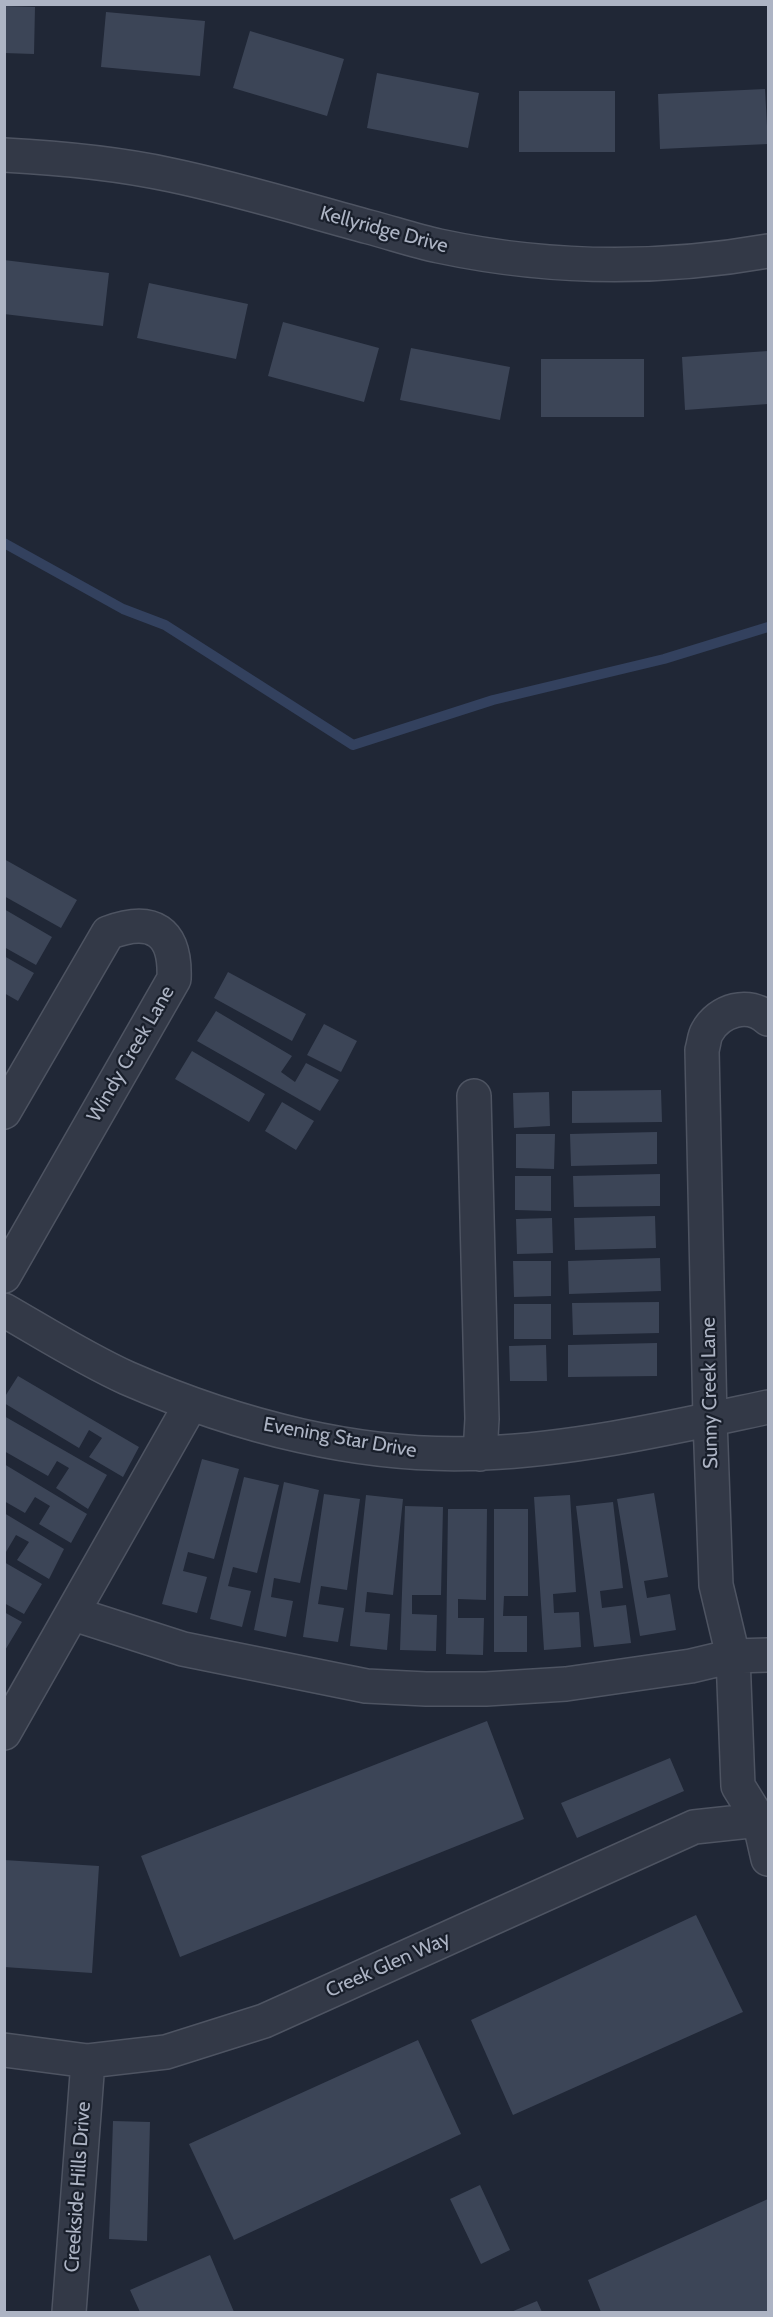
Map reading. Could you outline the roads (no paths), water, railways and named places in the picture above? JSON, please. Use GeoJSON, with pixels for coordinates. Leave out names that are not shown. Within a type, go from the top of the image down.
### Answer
{"type":"FeatureCollection","features":[{"type":"Feature","properties":{"kind":"street","name":"Kellyridge Drive"},"geometry":{"type":"LineString","coordinates":[[4,155],[116,164],[173,175],[439,246],[506,256],[574,264],[645,264],[719,260],[768,251]]}},
{"type":"Feature","properties":{"kind":"street","name":"Windy Creek Lane"},"geometry":{"type":"LineString","coordinates":[[4,1112],[108,933],[135,925],[151,927],[163,936],[171,947],[175,960],[174,979],[4,1276]]}},
{"type":"Feature","properties":{"kind":"street","name":"Sunny Creek Lane"},"geometry":{"type":"LineString","coordinates":[[768,1018],[764,1014],[747,1009],[730,1011],[717,1019],[706,1033],[702,1050],[716,1585],[733,1656],[738,1786],[764,1809],[768,1859]]}},
{"type":"Feature","properties":{"kind":"street"},"geometry":{"type":"LineString","coordinates":[[474,1096],[482,1419],[480,1454]]}},
{"type":"Feature","properties":{"kind":"street","name":"Evening Star Drive"},"geometry":{"type":"LineString","coordinates":[[4,1310],[125,1377],[191,1404],[296,1435],[368,1447],[480,1454],[576,1444],[768,1407]]}},
{"type":"Feature","properties":{"kind":"street"},"geometry":{"type":"LineString","coordinates":[[4,1733],[74,1614],[191,1404]]}},
{"type":"Feature","properties":{"kind":"street"},"geometry":{"type":"LineString","coordinates":[[74,1614],[183,1649],[366,1686],[466,1689],[566,1684],[691,1666],[733,1656],[768,1655]]}},
{"type":"Feature","properties":{"kind":"street","name":"Creek Glen Way"},"geometry":{"type":"LineString","coordinates":[[4,2050],[88,2061],[166,2052],[264,2021],[694,1827],[764,1809]]}},
{"type":"Feature","properties":{"kind":"street","name":"Creekside Hills Drive"},"geometry":{"type":"LineString","coordinates":[[69,2313],[88,2061]]}},
{"type":"Feature","properties":{"kind":"waterway"},"geometry":{"type":"LineString","coordinates":[[4,543],[123,609],[165,625],[353,745],[493,700],[664,659],[768,627]]}}]}
